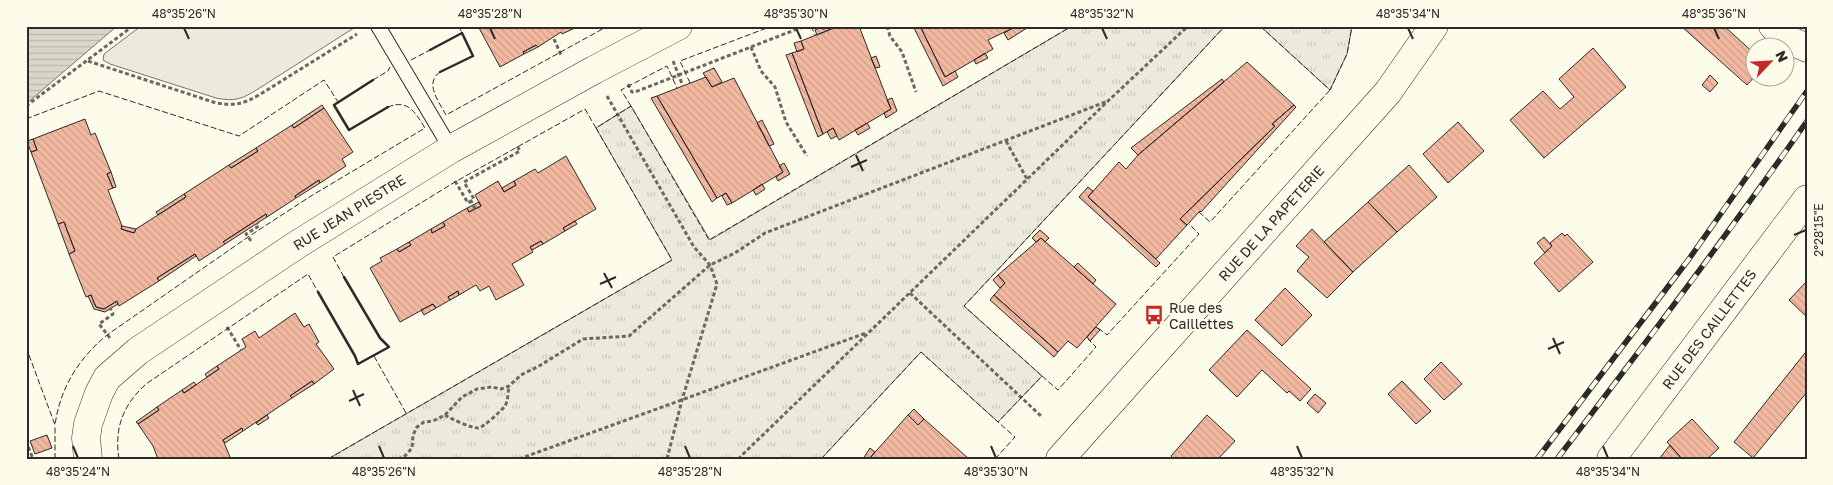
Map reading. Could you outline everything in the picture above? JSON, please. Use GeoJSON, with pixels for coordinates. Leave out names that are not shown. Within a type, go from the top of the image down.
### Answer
{"type":"FeatureCollection","features":[{"type":"Feature","properties":{"kind":"street","name":"RUE JEAN PIESTRE"},"geometry":{"type":"LineString","coordinates":[[88,459],[86,438],[92,409],[107,378],[138,351],[292,247],[451,149],[678,26]]}},
{"type":"Feature","properties":{"kind":"street","name":"RUE DE LA PAPETERIE"},"geometry":{"type":"LineString","coordinates":[[1060,459],[1388,92],[1434,26]]}},
{"type":"Feature","properties":{"kind":"street"},"geometry":{"type":"LineString","coordinates":[[1773,26],[1788,39],[1807,48]]}},
{"type":"Feature","properties":{"kind":"street","name":"RUE DES CAILLETTES"},"geometry":{"type":"LineString","coordinates":[[1612,459],[1807,199]]}},
{"type":"Feature","properties":{"kind":"lane"},"geometry":{"type":"LineString","coordinates":[[378,26],[451,149]]}},
{"type":"Feature","properties":{"kind":"path"},"geometry":{"type":"LineString","coordinates":[[26,106],[133,26]]}},
{"type":"Feature","properties":{"kind":"path"},"geometry":{"type":"LineString","coordinates":[[629,86],[632,92],[635,92],[805,26]]}},
{"type":"Feature","properties":{"kind":"path"},"geometry":{"type":"LineString","coordinates":[[822,26],[824,32]]}},
{"type":"Feature","properties":{"kind":"path"},"geometry":{"type":"LineString","coordinates":[[887,26],[890,36],[902,52],[916,92]]}},
{"type":"Feature","properties":{"kind":"path"},"geometry":{"type":"LineString","coordinates":[[738,459],[1188,26]]}},
{"type":"Feature","properties":{"kind":"path"},"geometry":{"type":"LineString","coordinates":[[88,60],[216,104],[243,104],[363,31]]}},
{"type":"Feature","properties":{"kind":"path"},"geometry":{"type":"LineString","coordinates":[[554,39],[560,52]]}},
{"type":"Feature","properties":{"kind":"path"},"geometry":{"type":"LineString","coordinates":[[751,47],[761,70],[775,87],[786,122],[807,156]]}},
{"type":"Feature","properties":{"kind":"path"},"geometry":{"type":"LineString","coordinates":[[675,64],[683,86]]}},
{"type":"Feature","properties":{"kind":"path"},"geometry":{"type":"LineString","coordinates":[[604,92],[694,247],[710,265],[717,284],[682,400],[667,459]]}},
{"type":"Feature","properties":{"kind":"path"},"geometry":{"type":"LineString","coordinates":[[398,459],[404,457],[412,448],[413,434],[417,427],[424,422],[433,421],[445,415],[462,397],[477,389],[509,386],[521,375],[583,339],[629,336],[710,265],[735,253],[765,233],[1108,102]]}},
{"type":"Feature","properties":{"kind":"path"},"geometry":{"type":"LineString","coordinates":[[1006,141],[1027,179]]}},
{"type":"Feature","properties":{"kind":"path"},"geometry":{"type":"LineString","coordinates":[[471,201],[474,199],[464,182],[520,151],[518,146]]}},
{"type":"Feature","properties":{"kind":"path"},"geometry":{"type":"LineString","coordinates":[[455,182],[468,203],[471,201]]}},
{"type":"Feature","properties":{"kind":"path"},"geometry":{"type":"LineString","coordinates":[[471,201],[475,209]]}},
{"type":"Feature","properties":{"kind":"path"},"geometry":{"type":"LineString","coordinates":[[248,238],[246,234],[259,226],[257,223]]}},
{"type":"Feature","properties":{"kind":"path"},"geometry":{"type":"LineString","coordinates":[[910,292],[1041,416]]}},
{"type":"Feature","properties":{"kind":"path"},"geometry":{"type":"LineString","coordinates":[[107,335],[99,324],[113,314],[110,308]]}},
{"type":"Feature","properties":{"kind":"path"},"geometry":{"type":"LineString","coordinates":[[227,328],[241,350]]}},
{"type":"Feature","properties":{"kind":"path"},"geometry":{"type":"LineString","coordinates":[[519,459],[869,332]]}},
{"type":"Feature","properties":{"kind":"path"},"geometry":{"type":"LineString","coordinates":[[445,415],[455,421],[481,428],[506,405],[509,386]]}},
{"type":"Feature","properties":{"kind":"path"},"geometry":{"type":"LineString","coordinates":[[26,441],[33,459]]}},
{"type":"Feature","properties":{"kind":"green space"},"geometry":{"type":"Polygon","coordinates":[[[141,26],[357,26],[252,92],[238,99],[228,100],[216,98],[110,64],[103,60],[104,54],[141,26]]]}},
{"type":"Feature","properties":{"kind":"green space"},"geometry":{"type":"Polygon","coordinates":[[[1072,26],[1225,26],[964,306],[1042,376],[998,422],[921,352],[821,459],[328,459],[672,260],[596,128],[631,106],[710,240],[1072,26]]]}},
{"type":"Feature","properties":{"kind":"green space"},"geometry":{"type":"Polygon","coordinates":[[[1260,26],[1352,26],[1347,54],[1330,90],[1260,26]]]}},
{"type":"Feature","properties":{"kind":"shaded area"},"geometry":{"type":"Polygon","coordinates":[[[26,26],[117,26],[26,104],[26,26]]]}},
{"type":"Feature","properties":{"kind":"building"},"geometry":{"type":"Polygon","coordinates":[[[478,26],[577,27],[562,34],[561,32],[538,47],[536,45],[523,52],[524,54],[500,67],[478,26]]]}},
{"type":"Feature","properties":{"kind":"building"},"geometry":{"type":"Polygon","coordinates":[[[828,26],[829,30],[817,35],[815,30],[828,26]]]}},
{"type":"Feature","properties":{"kind":"building"},"geometry":{"type":"Polygon","coordinates":[[[839,26],[859,26],[891,109],[839,140],[833,128],[823,134],[792,53],[804,49],[801,41],[839,26]]]}},
{"type":"Feature","properties":{"kind":"building"},"geometry":{"type":"Polygon","coordinates":[[[913,26],[920,26],[945,77],[955,71],[958,77],[943,86],[913,26]]]}},
{"type":"Feature","properties":{"kind":"building"},"geometry":{"type":"Polygon","coordinates":[[[920,26],[1017,26],[988,40],[993,49],[945,77],[920,26]]]}},
{"type":"Feature","properties":{"kind":"building"},"geometry":{"type":"Polygon","coordinates":[[[1017,26],[1030,26],[1008,40],[1004,33],[1017,26]]]}},
{"type":"Feature","properties":{"kind":"building"},"geometry":{"type":"Polygon","coordinates":[[[1681,26],[1724,26],[1746,46],[1746,84],[1681,26]]]}},
{"type":"Feature","properties":{"kind":"building"},"geometry":{"type":"Polygon","coordinates":[[[801,41],[804,49],[797,52],[794,43],[801,41]]]}},
{"type":"Feature","properties":{"kind":"building"},"geometry":{"type":"Polygon","coordinates":[[[536,45],[538,47],[524,54],[523,52],[536,45]]]}},
{"type":"Feature","properties":{"kind":"building"},"geometry":{"type":"Polygon","coordinates":[[[1593,48],[1626,87],[1544,158],[1510,120],[1543,91],[1560,109],[1574,97],[1559,79],[1593,48]]]}},
{"type":"Feature","properties":{"kind":"building"},"geometry":{"type":"Polygon","coordinates":[[[792,53],[823,134],[818,137],[786,55],[792,53]]]}},
{"type":"Feature","properties":{"kind":"building"},"geometry":{"type":"Polygon","coordinates":[[[985,53],[988,58],[976,64],[974,60],[985,53]]]}},
{"type":"Feature","properties":{"kind":"building"},"geometry":{"type":"Polygon","coordinates":[[[876,56],[880,67],[875,68],[871,58],[876,56]]]}},
{"type":"Feature","properties":{"kind":"building"},"geometry":{"type":"Polygon","coordinates":[[[1247,62],[1294,105],[1272,124],[1275,126],[1180,219],[1187,225],[1156,259],[1088,197],[1119,162],[1126,169],[1138,155],[1247,62]]]}},
{"type":"Feature","properties":{"kind":"building"},"geometry":{"type":"Polygon","coordinates":[[[714,68],[722,82],[712,87],[703,73],[714,68]]]}},
{"type":"Feature","properties":{"kind":"building"},"geometry":{"type":"Polygon","coordinates":[[[1710,75],[1718,83],[1710,92],[1702,85],[1710,75]]]}},
{"type":"Feature","properties":{"kind":"building"},"geometry":{"type":"Polygon","coordinates":[[[706,77],[712,87],[734,78],[783,172],[732,203],[726,193],[717,198],[657,96],[706,77]]]}},
{"type":"Feature","properties":{"kind":"building"},"geometry":{"type":"Polygon","coordinates":[[[1222,79],[1224,82],[1138,155],[1131,148],[1222,79]]]}},
{"type":"Feature","properties":{"kind":"building"},"geometry":{"type":"Polygon","coordinates":[[[657,96],[717,198],[712,202],[651,98],[657,96]]]}},
{"type":"Feature","properties":{"kind":"building"},"geometry":{"type":"Polygon","coordinates":[[[892,98],[897,111],[886,118],[884,113],[891,109],[887,100],[892,98]]]}},
{"type":"Feature","properties":{"kind":"building"},"geometry":{"type":"Polygon","coordinates":[[[322,105],[324,108],[294,128],[292,125],[322,105]]]}},
{"type":"Feature","properties":{"kind":"building"},"geometry":{"type":"Polygon","coordinates":[[[1294,105],[1296,107],[1201,212],[1187,225],[1180,219],[1275,126],[1272,124],[1294,105]]]}},
{"type":"Feature","properties":{"kind":"building"},"geometry":{"type":"Polygon","coordinates":[[[324,108],[353,152],[342,159],[346,166],[320,183],[319,180],[267,217],[266,214],[223,242],[225,244],[199,261],[195,254],[157,278],[159,281],[119,306],[117,301],[104,309],[96,307],[91,295],[86,297],[69,254],[75,251],[64,222],[58,224],[31,152],[37,150],[33,139],[85,119],[91,135],[95,133],[111,172],[107,174],[113,188],[108,190],[122,226],[121,229],[134,233],[136,229],[186,197],[184,194],[229,165],[231,168],[258,151],[256,148],[292,125],[294,128],[324,108]]]}},
{"type":"Feature","properties":{"kind":"building"},"geometry":{"type":"Polygon","coordinates":[[[762,120],[774,144],[769,146],[757,123],[762,120]]]}},
{"type":"Feature","properties":{"kind":"building"},"geometry":{"type":"Polygon","coordinates":[[[1458,122],[1484,151],[1448,183],[1423,154],[1458,122]]]}},
{"type":"Feature","properties":{"kind":"building"},"geometry":{"type":"Polygon","coordinates":[[[867,123],[870,128],[858,135],[855,130],[867,123]]]}},
{"type":"Feature","properties":{"kind":"building"},"geometry":{"type":"Polygon","coordinates":[[[833,128],[837,136],[831,139],[827,132],[833,128]]]}},
{"type":"Feature","properties":{"kind":"building"},"geometry":{"type":"Polygon","coordinates":[[[33,139],[37,150],[31,152],[27,141],[33,139]]]}},
{"type":"Feature","properties":{"kind":"building"},"geometry":{"type":"Polygon","coordinates":[[[256,148],[258,151],[231,168],[229,165],[256,148]]]}},
{"type":"Feature","properties":{"kind":"building"},"geometry":{"type":"Polygon","coordinates":[[[566,156],[596,209],[563,228],[565,231],[543,244],[541,241],[530,247],[533,252],[512,264],[524,285],[496,300],[489,286],[480,291],[476,285],[459,295],[458,291],[448,297],[450,300],[436,308],[433,304],[400,322],[370,268],[382,261],[380,258],[397,249],[399,252],[411,245],[409,242],[431,229],[432,233],[445,226],[443,222],[467,208],[469,212],[481,206],[475,195],[498,181],[504,192],[516,185],[514,181],[535,169],[538,173],[566,156]]]}},
{"type":"Feature","properties":{"kind":"building"},"geometry":{"type":"Polygon","coordinates":[[[784,163],[790,174],[778,181],[776,177],[783,172],[779,166],[784,163]]]}},
{"type":"Feature","properties":{"kind":"building"},"geometry":{"type":"Polygon","coordinates":[[[1409,165],[1437,197],[1397,232],[1368,202],[1409,165]]]}},
{"type":"Feature","properties":{"kind":"building"},"geometry":{"type":"Polygon","coordinates":[[[111,172],[116,187],[113,188],[107,174],[111,172]]]}},
{"type":"Feature","properties":{"kind":"building"},"geometry":{"type":"Polygon","coordinates":[[[319,180],[320,183],[296,198],[295,196],[319,180]]]}},
{"type":"Feature","properties":{"kind":"building"},"geometry":{"type":"Polygon","coordinates":[[[514,181],[516,185],[504,192],[502,188],[514,181]]]}},
{"type":"Feature","properties":{"kind":"building"},"geometry":{"type":"Polygon","coordinates":[[[762,184],[765,189],[756,195],[753,190],[762,184]]]}},
{"type":"Feature","properties":{"kind":"building"},"geometry":{"type":"Polygon","coordinates":[[[1088,187],[1093,191],[1088,197],[1160,263],[1156,267],[1079,197],[1088,187]]]}},
{"type":"Feature","properties":{"kind":"building"},"geometry":{"type":"Polygon","coordinates":[[[726,193],[732,203],[727,205],[722,196],[726,193]]]}},
{"type":"Feature","properties":{"kind":"building"},"geometry":{"type":"Polygon","coordinates":[[[184,194],[186,197],[158,215],[156,212],[184,194]]]}},
{"type":"Feature","properties":{"kind":"building"},"geometry":{"type":"Polygon","coordinates":[[[479,202],[481,206],[469,212],[467,208],[479,202]]]}},
{"type":"Feature","properties":{"kind":"building"},"geometry":{"type":"Polygon","coordinates":[[[1368,202],[1397,232],[1353,272],[1324,242],[1368,202]]]}},
{"type":"Feature","properties":{"kind":"building"},"geometry":{"type":"Polygon","coordinates":[[[266,214],[267,217],[225,244],[223,242],[266,214]]]}},
{"type":"Feature","properties":{"kind":"building"},"geometry":{"type":"Polygon","coordinates":[[[575,221],[577,224],[565,231],[563,228],[575,221]]]}},
{"type":"Feature","properties":{"kind":"building"},"geometry":{"type":"Polygon","coordinates":[[[64,222],[75,251],[69,254],[58,224],[64,222]]]}},
{"type":"Feature","properties":{"kind":"building"},"geometry":{"type":"Polygon","coordinates":[[[443,222],[445,226],[432,233],[431,229],[443,222]]]}},
{"type":"Feature","properties":{"kind":"building"},"geometry":{"type":"Polygon","coordinates":[[[122,226],[136,229],[134,233],[121,229],[122,226]]]}},
{"type":"Feature","properties":{"kind":"building"},"geometry":{"type":"Polygon","coordinates":[[[1312,229],[1353,272],[1327,298],[1297,271],[1309,257],[1296,246],[1312,229]]]}},
{"type":"Feature","properties":{"kind":"building"},"geometry":{"type":"Polygon","coordinates":[[[1040,230],[1049,238],[1045,242],[1041,238],[1036,242],[1032,238],[1040,230]]]}},
{"type":"Feature","properties":{"kind":"building"},"geometry":{"type":"Polygon","coordinates":[[[1562,233],[1565,236],[1567,234],[1593,262],[1559,292],[1534,263],[1552,246],[1550,243],[1562,233]]]}},
{"type":"Feature","properties":{"kind":"building"},"geometry":{"type":"Polygon","coordinates":[[[1544,237],[1552,246],[1545,253],[1537,243],[1544,237]]]}},
{"type":"Feature","properties":{"kind":"building"},"geometry":{"type":"Polygon","coordinates":[[[1041,238],[1116,304],[1077,348],[1068,341],[1058,352],[994,295],[1005,283],[998,275],[1041,238]]]}},
{"type":"Feature","properties":{"kind":"building"},"geometry":{"type":"Polygon","coordinates":[[[541,241],[543,244],[532,250],[530,247],[541,241]]]}},
{"type":"Feature","properties":{"kind":"building"},"geometry":{"type":"Polygon","coordinates":[[[409,242],[411,245],[399,252],[397,249],[409,242]]]}},
{"type":"Feature","properties":{"kind":"building"},"geometry":{"type":"Polygon","coordinates":[[[195,254],[196,256],[159,281],[157,278],[195,254]]]}},
{"type":"Feature","properties":{"kind":"building"},"geometry":{"type":"Polygon","coordinates":[[[1078,263],[1096,280],[1093,284],[1074,267],[1078,263]]]}},
{"type":"Feature","properties":{"kind":"building"},"geometry":{"type":"Polygon","coordinates":[[[998,275],[1005,283],[1000,288],[993,280],[998,275]]]}},
{"type":"Feature","properties":{"kind":"building"},"geometry":{"type":"Polygon","coordinates":[[[1807,281],[1807,317],[1789,300],[1807,281]]]}},
{"type":"Feature","properties":{"kind":"building"},"geometry":{"type":"Polygon","coordinates":[[[1285,288],[1312,315],[1282,346],[1255,320],[1285,288]]]}},
{"type":"Feature","properties":{"kind":"building"},"geometry":{"type":"Polygon","coordinates":[[[458,291],[459,295],[450,300],[448,297],[458,291]]]}},
{"type":"Feature","properties":{"kind":"building"},"geometry":{"type":"Polygon","coordinates":[[[91,295],[96,307],[104,309],[117,301],[118,304],[105,312],[94,309],[88,296],[91,295]]]}},
{"type":"Feature","properties":{"kind":"building"},"geometry":{"type":"Polygon","coordinates":[[[994,295],[1058,352],[1054,357],[990,300],[994,295]]]}},
{"type":"Feature","properties":{"kind":"building"},"geometry":{"type":"Polygon","coordinates":[[[433,304],[436,308],[424,315],[421,310],[433,304]]]}},
{"type":"Feature","properties":{"kind":"building"},"geometry":{"type":"Polygon","coordinates":[[[295,313],[304,327],[309,324],[319,342],[316,344],[334,369],[314,384],[312,381],[290,396],[292,398],[243,431],[242,428],[223,440],[230,457],[228,459],[158,459],[153,446],[138,424],[159,410],[157,407],[182,390],[184,393],[219,369],[217,366],[246,347],[242,339],[255,331],[259,338],[295,313]]]}},
{"type":"Feature","properties":{"kind":"building"},"geometry":{"type":"Polygon","coordinates":[[[1096,327],[1100,330],[1090,341],[1087,337],[1096,327]]]}},
{"type":"Feature","properties":{"kind":"building"},"geometry":{"type":"Polygon","coordinates":[[[1247,330],[1311,389],[1300,401],[1289,391],[1287,393],[1262,370],[1237,397],[1209,370],[1247,330]]]}},
{"type":"Feature","properties":{"kind":"building"},"geometry":{"type":"Polygon","coordinates":[[[1805,353],[1807,355],[1807,392],[1753,458],[1734,442],[1805,353]]]}},
{"type":"Feature","properties":{"kind":"building"},"geometry":{"type":"Polygon","coordinates":[[[1441,362],[1462,384],[1444,400],[1424,379],[1441,362]]]}},
{"type":"Feature","properties":{"kind":"building"},"geometry":{"type":"Polygon","coordinates":[[[217,366],[219,369],[207,377],[205,374],[217,366]]]}},
{"type":"Feature","properties":{"kind":"building"},"geometry":{"type":"Polygon","coordinates":[[[312,381],[314,384],[292,398],[290,396],[312,381]]]}},
{"type":"Feature","properties":{"kind":"building"},"geometry":{"type":"Polygon","coordinates":[[[1402,381],[1431,411],[1416,424],[1388,394],[1402,381]]]}},
{"type":"Feature","properties":{"kind":"building"},"geometry":{"type":"Polygon","coordinates":[[[194,382],[196,385],[184,393],[182,390],[194,382]]]}},
{"type":"Feature","properties":{"kind":"building"},"geometry":{"type":"Polygon","coordinates":[[[1315,394],[1326,403],[1318,413],[1307,403],[1315,394]]]}},
{"type":"Feature","properties":{"kind":"building"},"geometry":{"type":"Polygon","coordinates":[[[157,407],[159,410],[138,424],[136,422],[157,407]]]}},
{"type":"Feature","properties":{"kind":"building"},"geometry":{"type":"Polygon","coordinates":[[[914,409],[924,419],[918,425],[908,415],[914,409]]]}},
{"type":"Feature","properties":{"kind":"building"},"geometry":{"type":"Polygon","coordinates":[[[267,415],[269,418],[258,425],[256,423],[267,415]]]}},
{"type":"Feature","properties":{"kind":"building"},"geometry":{"type":"Polygon","coordinates":[[[908,415],[918,425],[924,419],[969,459],[869,459],[908,415]]]}},
{"type":"Feature","properties":{"kind":"building"},"geometry":{"type":"Polygon","coordinates":[[[1207,415],[1235,441],[1218,459],[1174,459],[1171,456],[1207,415]]]}},
{"type":"Feature","properties":{"kind":"building"},"geometry":{"type":"Polygon","coordinates":[[[1692,419],[1719,448],[1707,459],[1682,459],[1667,442],[1692,419]]]}},
{"type":"Feature","properties":{"kind":"building"},"geometry":{"type":"Polygon","coordinates":[[[242,428],[243,431],[225,443],[223,440],[242,428]]]}},
{"type":"Feature","properties":{"kind":"building"},"geometry":{"type":"Polygon","coordinates":[[[47,435],[52,448],[35,454],[30,441],[47,435]]]}},
{"type":"Feature","properties":{"kind":"building"},"geometry":{"type":"Polygon","coordinates":[[[1670,445],[1682,459],[1659,459],[1670,445]]]}},
{"type":"Feature","properties":{"kind":"building"},"geometry":{"type":"Polygon","coordinates":[[[870,448],[875,452],[869,459],[863,459],[870,448]]]}},
{"type":"Feature","properties":{"kind":"railway"},"geometry":{"type":"LineString","coordinates":[[1537,459],[1689,259],[1807,91]]}},
{"type":"Feature","properties":{"kind":"railway"},"geometry":{"type":"LineString","coordinates":[[1557,459],[1715,249],[1807,121]]}},
{"type":"Feature","properties":{"kind":"fence"},"geometry":{"type":"LineString","coordinates":[[459,26],[462,33]]}},
{"type":"Feature","properties":{"kind":"fence"},"geometry":{"type":"LineString","coordinates":[[440,72],[435,76],[433,87],[434,93],[446,115],[608,26]]}},
{"type":"Feature","properties":{"kind":"fence"},"geometry":{"type":"LineString","coordinates":[[690,83],[680,61],[772,26]]}},
{"type":"Feature","properties":{"kind":"fence"},"geometry":{"type":"LineString","coordinates":[[811,26],[815,35]]}},
{"type":"Feature","properties":{"kind":"fence"},"geometry":{"type":"LineString","coordinates":[[328,459],[672,260],[596,128],[631,106],[709,240],[1072,26]]}},
{"type":"Feature","properties":{"kind":"fence"},"geometry":{"type":"LineString","coordinates":[[821,459],[921,352],[998,422],[1042,376],[964,306],[1225,26]]}},
{"type":"Feature","properties":{"kind":"fence"},"geometry":{"type":"LineString","coordinates":[[1260,26],[1330,90],[1347,54],[1352,26]]}},
{"type":"Feature","properties":{"kind":"fence"},"geometry":{"type":"LineString","coordinates":[[411,60],[430,50]]}},
{"type":"Feature","properties":{"kind":"fence"},"geometry":{"type":"LineString","coordinates":[[631,106],[621,90],[667,66],[677,88]]}},
{"type":"Feature","properties":{"kind":"fence"},"geometry":{"type":"LineString","coordinates":[[373,80],[388,71],[390,67]]}},
{"type":"Feature","properties":{"kind":"fence"},"geometry":{"type":"LineString","coordinates":[[26,119],[99,91],[239,136],[324,80],[338,102]]}},
{"type":"Feature","properties":{"kind":"fence"},"geometry":{"type":"LineString","coordinates":[[1199,212],[1210,222],[1330,90]]}},
{"type":"Feature","properties":{"kind":"fence"},"geometry":{"type":"LineString","coordinates":[[26,347],[55,425],[61,399],[72,375],[88,354],[107,335],[248,237],[311,196],[425,128],[410,108],[401,105],[388,107]]}},
{"type":"Feature","properties":{"kind":"fence"},"geometry":{"type":"LineString","coordinates":[[344,277],[333,257],[455,182],[585,109],[596,128]]}},
{"type":"Feature","properties":{"kind":"fence"},"geometry":{"type":"LineString","coordinates":[[1098,328],[1107,335],[1199,234],[1189,224]]}},
{"type":"Feature","properties":{"kind":"fence"},"geometry":{"type":"LineString","coordinates":[[119,459],[118,437],[122,418],[131,400],[146,384],[308,274],[318,292]]}},
{"type":"Feature","properties":{"kind":"fence"},"geometry":{"type":"LineString","coordinates":[[1042,376],[1058,390],[1096,347],[1088,339]]}},
{"type":"Feature","properties":{"kind":"fence"},"geometry":{"type":"LineString","coordinates":[[374,356],[406,413]]}},
{"type":"Feature","properties":{"kind":"fence"},"geometry":{"type":"LineString","coordinates":[[995,459],[1015,437],[998,422]]}},
{"type":"Feature","properties":{"kind":"fence"},"geometry":{"type":"LineString","coordinates":[[55,425],[55,459]]}},
{"type":"Feature","properties":{"kind":"wall"},"geometry":{"type":"LineString","coordinates":[[430,50],[462,33],[473,56],[440,72]]}},
{"type":"Feature","properties":{"kind":"wall"},"geometry":{"type":"LineString","coordinates":[[373,80],[334,105],[349,130],[388,107]]}},
{"type":"Feature","properties":{"kind":"wall"},"geometry":{"type":"LineString","coordinates":[[318,292],[358,364],[389,347],[380,338],[344,277]]}},
{"type":"Feature","properties":{"kind":"place","name":"Rue des Caillettes"},"geometry":{"type":"Point","coordinates":[1154,315]}}]}
